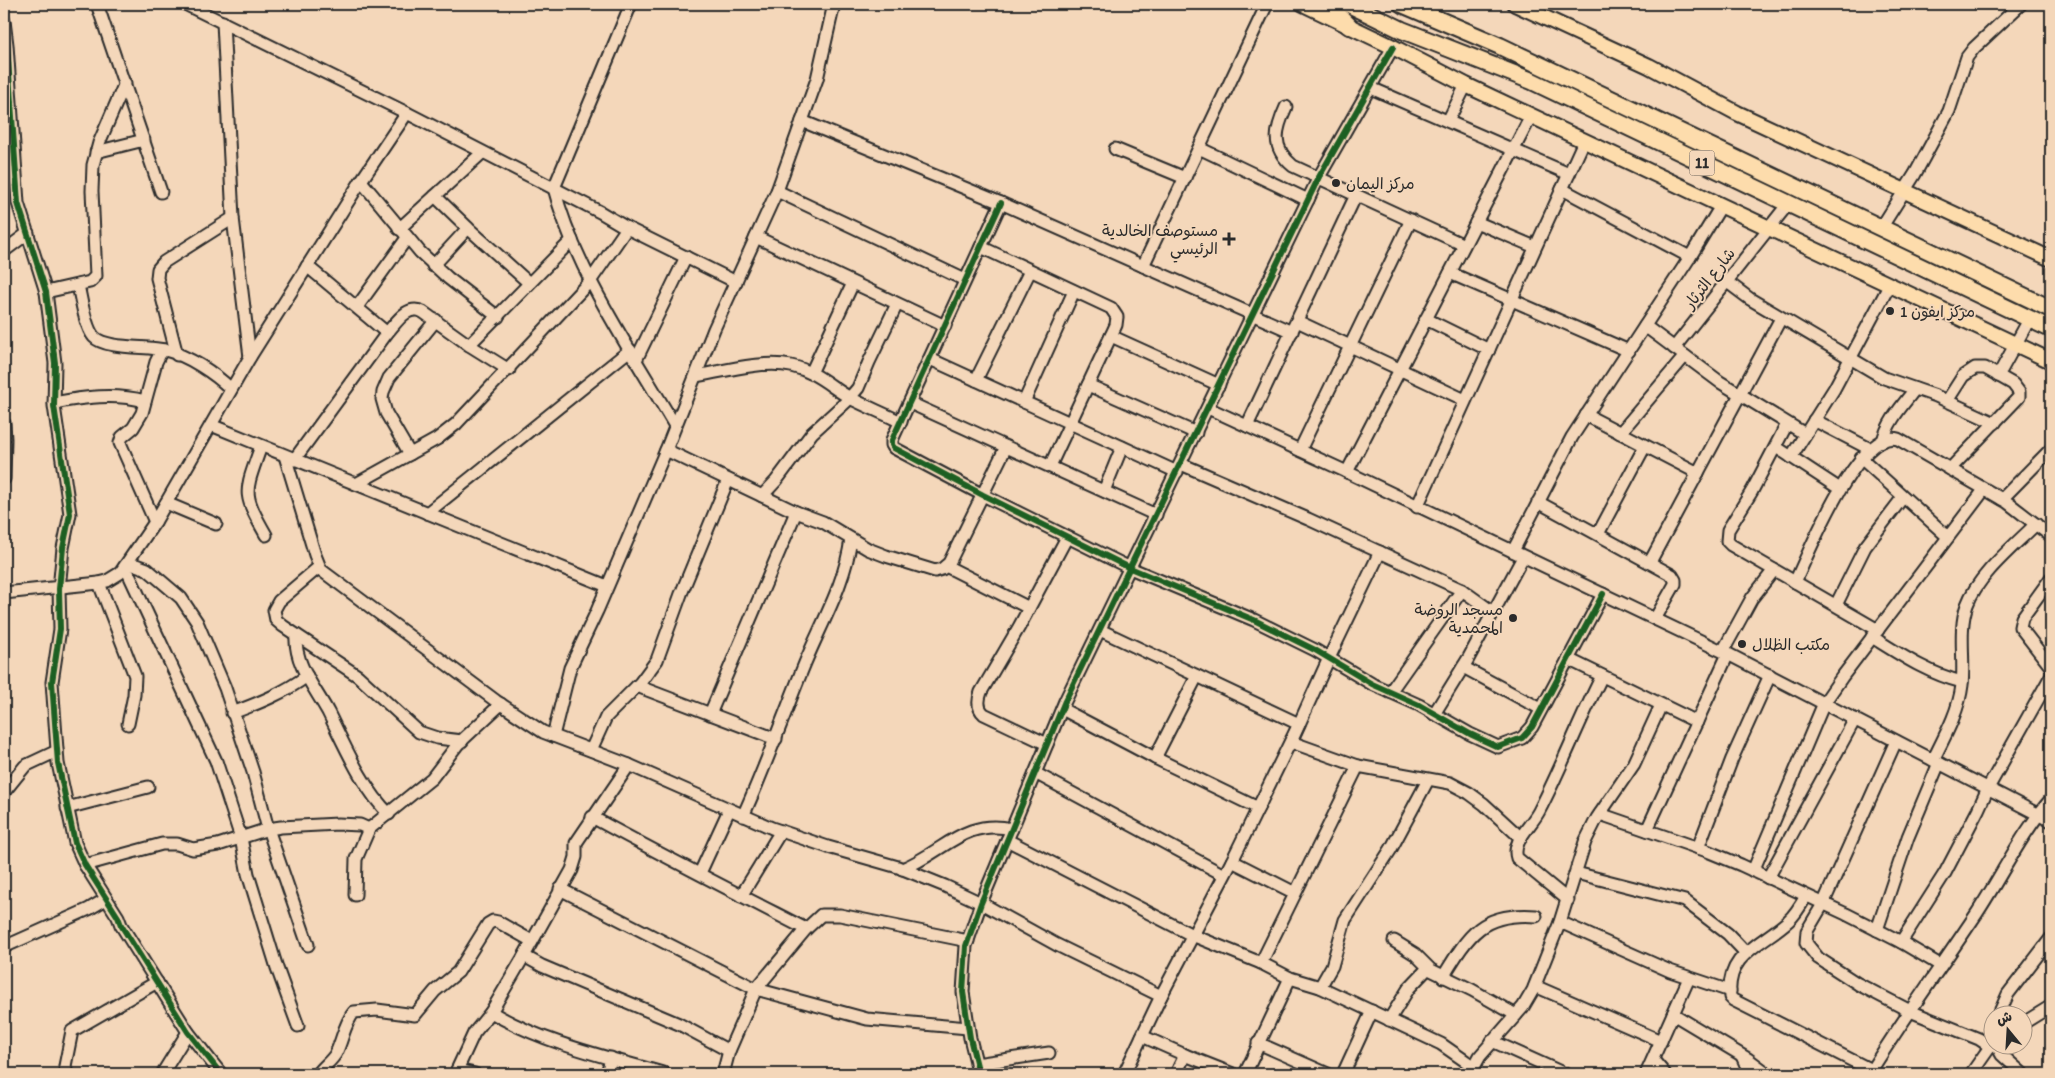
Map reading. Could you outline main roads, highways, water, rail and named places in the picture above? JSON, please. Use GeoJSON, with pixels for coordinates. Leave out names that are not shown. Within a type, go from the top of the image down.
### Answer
{"type":"FeatureCollection","features":[{"type":"Feature","properties":{"kind":"highway"},"geometry":{"type":"LineString","coordinates":[[1327,4],[1349,26]]}},
{"type":"Feature","properties":{"kind":"highway","name":"11"},"geometry":{"type":"LineString","coordinates":[[1349,4],[1402,30],[1532,81],[2051,329]]}},
{"type":"Feature","properties":{"kind":"highway","name":"11"},"geometry":{"type":"LineString","coordinates":[[1408,5],[1509,51],[2051,309]]}},
{"type":"Feature","properties":{"kind":"main road"},"geometry":{"type":"LineString","coordinates":[[1303,4],[1393,47],[1466,85],[2051,361]]}},
{"type":"Feature","properties":{"kind":"main road"},"geometry":{"type":"LineString","coordinates":[[1514,4],[1649,66],[1737,113],[2051,259]]}},
{"type":"Feature","properties":{"kind":"place","name":"مركز اليمان"},"geometry":{"type":"Point","coordinates":[1336,183]}},
{"type":"Feature","properties":{"kind":"place","name":"مستوصف الخالدية الرئيسي"},"geometry":{"type":"Point","coordinates":[1229,239]}},
{"type":"Feature","properties":{"kind":"place","name":"مركز ايفون 1"},"geometry":{"type":"Point","coordinates":[1890,311]}},
{"type":"Feature","properties":{"kind":"place","name":"مسجد الروضة المحمدية"},"geometry":{"type":"Point","coordinates":[1513,618]}},
{"type":"Feature","properties":{"kind":"place","name":"مكتب الظلال"},"geometry":{"type":"Point","coordinates":[1742,644]}}]}
